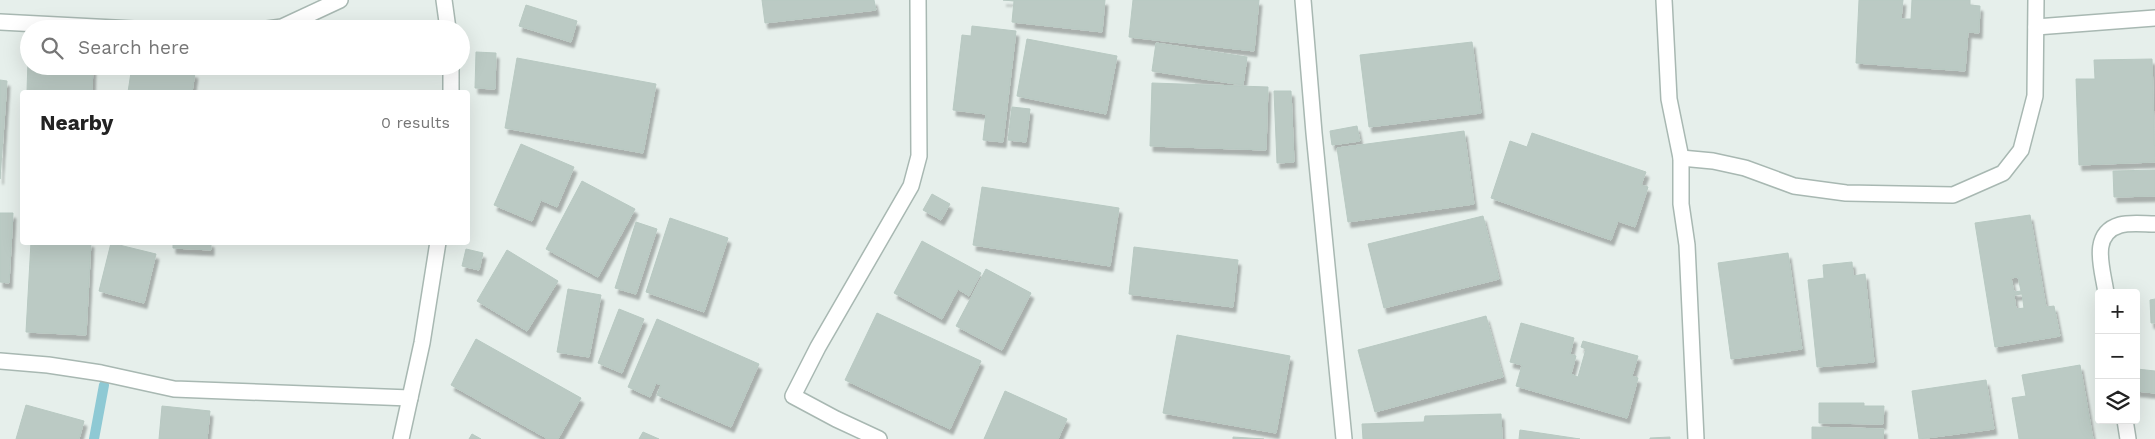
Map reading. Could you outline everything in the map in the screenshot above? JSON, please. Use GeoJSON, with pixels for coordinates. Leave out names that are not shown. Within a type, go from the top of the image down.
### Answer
{"type":"FeatureCollection","features":[{"type":"Feature","properties":{"kind":"street"},"geometry":{"type":"LineString","coordinates":[[297,20],[340,0]]}},
{"type":"Feature","properties":{"kind":"street"},"geometry":{"type":"LineString","coordinates":[[444,0],[447,20]]}},
{"type":"Feature","properties":{"kind":"street"},"geometry":{"type":"LineString","coordinates":[[879,439],[793,396],[818,347],[911,186],[919,156],[918,0]]}},
{"type":"Feature","properties":{"kind":"street"},"geometry":{"type":"LineString","coordinates":[[1303,0],[1344,439]]}},
{"type":"Feature","properties":{"kind":"street"},"geometry":{"type":"LineString","coordinates":[[1664,0],[1669,99],[1680,158],[1682,204],[1687,245],[1696,439]]}},
{"type":"Feature","properties":{"kind":"street"},"geometry":{"type":"LineString","coordinates":[[1680,158],[1714,161],[1745,168],[1794,186],[1846,193],[1953,195],[2003,173],[2021,150],[2035,96],[2036,0]]}},
{"type":"Feature","properties":{"kind":"street"},"geometry":{"type":"LineString","coordinates":[[2036,27],[2155,18]]}},
{"type":"Feature","properties":{"kind":"street"},"geometry":{"type":"LineString","coordinates":[[0,22],[20,23]]}},
{"type":"Feature","properties":{"kind":"street"},"geometry":{"type":"LineString","coordinates":[[451,90],[452,75]]}},
{"type":"Feature","properties":{"kind":"street"},"geometry":{"type":"LineString","coordinates":[[2105,289],[2099,248],[2104,235],[2120,225],[2155,224]]}},
{"type":"Feature","properties":{"kind":"street"},"geometry":{"type":"LineString","coordinates":[[401,439],[422,343],[438,245]]}},
{"type":"Feature","properties":{"kind":"street"},"geometry":{"type":"LineString","coordinates":[[0,361],[48,365],[101,373],[174,389],[410,398]]}},
{"type":"Feature","properties":{"kind":"street"},"geometry":{"type":"LineString","coordinates":[[2126,424],[2128,439]]}},
{"type":"Feature","properties":{"kind":"building"},"geometry":{"type":"Polygon","coordinates":[[[762,0],[874,0],[876,10],[765,23],[762,0]]]}},
{"type":"Feature","properties":{"kind":"building"},"geometry":{"type":"Polygon","coordinates":[[[1003,0],[1105,0],[1102,32],[1012,22],[1014,1],[1003,0]]]}},
{"type":"Feature","properties":{"kind":"building"},"geometry":{"type":"Polygon","coordinates":[[[1133,0],[1259,0],[1254,51],[1129,37],[1133,0]]]}},
{"type":"Feature","properties":{"kind":"building"},"geometry":{"type":"Polygon","coordinates":[[[1859,0],[1903,0],[1901,19],[1911,19],[1912,0],[1970,0],[1970,5],[1980,6],[1979,33],[1968,32],[1965,71],[1856,63],[1859,0]]]}},
{"type":"Feature","properties":{"kind":"building"},"geometry":{"type":"Polygon","coordinates":[[[526,5],[577,21],[571,42],[519,26],[526,5]]]}},
{"type":"Feature","properties":{"kind":"building"},"geometry":{"type":"Polygon","coordinates":[[[972,26],[1016,31],[1003,142],[983,140],[986,114],[953,110],[962,35],[971,36],[972,26]]]}},
{"type":"Feature","properties":{"kind":"building"},"geometry":{"type":"Polygon","coordinates":[[[1027,39],[1117,56],[1106,114],[1017,96],[1027,39]]]}},
{"type":"Feature","properties":{"kind":"building"},"geometry":{"type":"Polygon","coordinates":[[[1472,42],[1481,113],[1369,127],[1360,55],[1472,42]]]}},
{"type":"Feature","properties":{"kind":"building"},"geometry":{"type":"Polygon","coordinates":[[[1156,43],[1247,57],[1243,85],[1152,71],[1156,43]]]}},
{"type":"Feature","properties":{"kind":"building"},"geometry":{"type":"Polygon","coordinates":[[[476,52],[496,53],[495,89],[475,88],[476,52]]]}},
{"type":"Feature","properties":{"kind":"building"},"geometry":{"type":"Polygon","coordinates":[[[517,58],[656,84],[643,153],[505,128],[517,58]]]}},
{"type":"Feature","properties":{"kind":"building"},"geometry":{"type":"Polygon","coordinates":[[[2152,59],[2155,162],[2079,165],[2076,79],[2095,79],[2094,60],[2152,59]]]}},
{"type":"Feature","properties":{"kind":"building"},"geometry":{"type":"Polygon","coordinates":[[[28,75],[93,75],[92,90],[27,90],[28,75]]]}},
{"type":"Feature","properties":{"kind":"building"},"geometry":{"type":"Polygon","coordinates":[[[131,75],[195,75],[192,90],[128,90],[131,75]]]}},
{"type":"Feature","properties":{"kind":"building"},"geometry":{"type":"Polygon","coordinates":[[[0,80],[7,81],[0,179],[0,80]]]}},
{"type":"Feature","properties":{"kind":"building"},"geometry":{"type":"Polygon","coordinates":[[[1152,83],[1268,87],[1266,150],[1150,146],[1152,83]]]}},
{"type":"Feature","properties":{"kind":"building"},"geometry":{"type":"Polygon","coordinates":[[[1274,91],[1291,91],[1294,162],[1277,163],[1274,91]]]}},
{"type":"Feature","properties":{"kind":"building"},"geometry":{"type":"Polygon","coordinates":[[[1012,107],[1030,109],[1026,142],[1008,140],[1012,107]]]}},
{"type":"Feature","properties":{"kind":"building"},"geometry":{"type":"Polygon","coordinates":[[[1357,126],[1360,141],[1332,145],[1330,131],[1357,126]]]}},
{"type":"Feature","properties":{"kind":"building"},"geometry":{"type":"Polygon","coordinates":[[[1464,131],[1474,204],[1348,222],[1337,148],[1464,131]]]}},
{"type":"Feature","properties":{"kind":"building"},"geometry":{"type":"Polygon","coordinates":[[[1532,133],[1646,172],[1641,185],[1648,187],[1635,227],[1618,221],[1611,240],[1491,198],[1510,141],[1527,147],[1532,133]]]}},
{"type":"Feature","properties":{"kind":"building"},"geometry":{"type":"Polygon","coordinates":[[[521,144],[574,167],[557,207],[541,200],[532,221],[494,205],[521,144]]]}},
{"type":"Feature","properties":{"kind":"building"},"geometry":{"type":"Polygon","coordinates":[[[2155,170],[2155,196],[2114,197],[2113,171],[2155,170]]]}},
{"type":"Feature","properties":{"kind":"building"},"geometry":{"type":"Polygon","coordinates":[[[582,181],[635,209],[598,277],[546,249],[582,181]]]}},
{"type":"Feature","properties":{"kind":"building"},"geometry":{"type":"Polygon","coordinates":[[[982,187],[1119,208],[1110,266],[973,245],[982,187]]]}},
{"type":"Feature","properties":{"kind":"building"},"geometry":{"type":"Polygon","coordinates":[[[932,194],[950,204],[941,220],[923,210],[932,194]]]}},
{"type":"Feature","properties":{"kind":"building"},"geometry":{"type":"Polygon","coordinates":[[[0,213],[13,213],[9,283],[0,282],[0,213]]]}},
{"type":"Feature","properties":{"kind":"building"},"geometry":{"type":"Polygon","coordinates":[[[2030,215],[2046,307],[2054,306],[2060,336],[1995,347],[1975,223],[2030,215]],[[2018,277],[2011,278],[2014,292],[2021,291],[2018,277]],[[2022,294],[2014,295],[2016,309],[2024,308],[2022,294]]]}},
{"type":"Feature","properties":{"kind":"building"},"geometry":{"type":"Polygon","coordinates":[[[1483,216],[1499,279],[1384,308],[1368,244],[1483,216]]]}},
{"type":"Feature","properties":{"kind":"building"},"geometry":{"type":"Polygon","coordinates":[[[670,218],[728,238],[704,312],[646,292],[670,218]]]}},
{"type":"Feature","properties":{"kind":"building"},"geometry":{"type":"Polygon","coordinates":[[[636,222],[657,229],[636,294],[615,288],[636,222]]]}},
{"type":"Feature","properties":{"kind":"building"},"geometry":{"type":"Polygon","coordinates":[[[922,241],[981,273],[969,296],[958,289],[942,319],[894,293],[922,241]]]}},
{"type":"Feature","properties":{"kind":"building"},"geometry":{"type":"Polygon","coordinates":[[[31,245],[91,245],[86,335],[26,332],[31,245]]]}},
{"type":"Feature","properties":{"kind":"building"},"geometry":{"type":"Polygon","coordinates":[[[110,245],[119,245],[156,254],[144,303],[99,291],[110,245]]]}},
{"type":"Feature","properties":{"kind":"building"},"geometry":{"type":"Polygon","coordinates":[[[173,245],[211,245],[211,250],[173,248],[173,245]]]}},
{"type":"Feature","properties":{"kind":"building"},"geometry":{"type":"Polygon","coordinates":[[[1134,247],[1238,260],[1233,307],[1129,294],[1134,247]]]}},
{"type":"Feature","properties":{"kind":"building"},"geometry":{"type":"Polygon","coordinates":[[[466,249],[483,253],[479,270],[462,266],[466,249]]]}},
{"type":"Feature","properties":{"kind":"building"},"geometry":{"type":"Polygon","coordinates":[[[507,250],[558,281],[527,331],[477,301],[507,250]]]}},
{"type":"Feature","properties":{"kind":"building"},"geometry":{"type":"Polygon","coordinates":[[[1788,253],[1802,349],[1731,359],[1718,263],[1788,253]]]}},
{"type":"Feature","properties":{"kind":"building"},"geometry":{"type":"Polygon","coordinates":[[[1852,262],[1853,276],[1865,274],[1874,362],[1817,367],[1808,280],[1824,278],[1823,265],[1852,262]]]}},
{"type":"Feature","properties":{"kind":"building"},"geometry":{"type":"Polygon","coordinates":[[[986,269],[1031,293],[1002,350],[956,326],[986,269]]]}},
{"type":"Feature","properties":{"kind":"building"},"geometry":{"type":"Polygon","coordinates":[[[568,289],[601,295],[589,357],[557,352],[568,289]]]}},
{"type":"Feature","properties":{"kind":"building"},"geometry":{"type":"Polygon","coordinates":[[[2155,299],[2155,323],[2151,323],[2150,300],[2155,299]]]}},
{"type":"Feature","properties":{"kind":"building"},"geometry":{"type":"Polygon","coordinates":[[[619,309],[644,319],[622,373],[598,363],[619,309]]]}},
{"type":"Feature","properties":{"kind":"building"},"geometry":{"type":"Polygon","coordinates":[[[877,313],[981,361],[950,429],[845,380],[877,313]]]}},
{"type":"Feature","properties":{"kind":"building"},"geometry":{"type":"Polygon","coordinates":[[[1486,316],[1503,377],[1375,412],[1358,350],[1486,316]]]}},
{"type":"Feature","properties":{"kind":"building"},"geometry":{"type":"Polygon","coordinates":[[[657,319],[759,364],[731,427],[657,395],[661,385],[656,383],[650,397],[628,387],[657,319]]]}},
{"type":"Feature","properties":{"kind":"building"},"geometry":{"type":"Polygon","coordinates":[[[1521,323],[1574,338],[1570,354],[1576,356],[1571,374],[1578,377],[1586,349],[1581,347],[1583,341],[1638,356],[1632,376],[1638,378],[1627,418],[1516,386],[1522,365],[1510,362],[1521,323]]]}},
{"type":"Feature","properties":{"kind":"building"},"geometry":{"type":"Polygon","coordinates":[[[1177,335],[1290,356],[1276,433],[1163,413],[1177,335]]]}},
{"type":"Feature","properties":{"kind":"building"},"geometry":{"type":"Polygon","coordinates":[[[476,339],[581,398],[558,439],[548,439],[451,385],[476,339]]]}},
{"type":"Feature","properties":{"kind":"building"},"geometry":{"type":"Polygon","coordinates":[[[2080,365],[2093,439],[2019,439],[2012,398],[2026,396],[2022,375],[2080,365]]]}},
{"type":"Feature","properties":{"kind":"building"},"geometry":{"type":"Polygon","coordinates":[[[2140,369],[2155,371],[2155,393],[2140,391],[2140,369]]]}},
{"type":"Feature","properties":{"kind":"building"},"geometry":{"type":"Polygon","coordinates":[[[1986,380],[1994,429],[1919,439],[1912,391],[1986,380]]]}},
{"type":"Feature","properties":{"kind":"building"},"geometry":{"type":"Polygon","coordinates":[[[1005,391],[1067,419],[1058,439],[984,439],[1005,391]]]}},
{"type":"Feature","properties":{"kind":"building"},"geometry":{"type":"Polygon","coordinates":[[[1819,403],[1864,403],[1864,406],[1884,406],[1883,424],[1819,423],[1819,403]]]}},
{"type":"Feature","properties":{"kind":"building"},"geometry":{"type":"Polygon","coordinates":[[[26,405],[84,421],[79,439],[16,439],[26,405]]]}},
{"type":"Feature","properties":{"kind":"building"},"geometry":{"type":"Polygon","coordinates":[[[162,406],[210,411],[207,439],[159,439],[162,406]]]}},
{"type":"Feature","properties":{"kind":"building"},"geometry":{"type":"Polygon","coordinates":[[[1501,414],[1502,439],[1363,439],[1362,424],[1424,422],[1425,416],[1501,414]]]}},
{"type":"Feature","properties":{"kind":"building"},"geometry":{"type":"Polygon","coordinates":[[[1812,427],[1884,429],[1883,439],[1812,439],[1812,427]]]}},
{"type":"Feature","properties":{"kind":"building"},"geometry":{"type":"Polygon","coordinates":[[[1520,430],[1580,439],[1519,439],[1520,430]]]}},
{"type":"Feature","properties":{"kind":"building"},"geometry":{"type":"Polygon","coordinates":[[[643,432],[659,439],[639,439],[643,432]]]}},
{"type":"Feature","properties":{"kind":"building"},"geometry":{"type":"Polygon","coordinates":[[[472,434],[481,439],[469,439],[472,434]]]}},
{"type":"Feature","properties":{"kind":"building"},"geometry":{"type":"Polygon","coordinates":[[[1233,437],[1264,439],[1233,439],[1233,437]]]}},
{"type":"Feature","properties":{"kind":"building"},"geometry":{"type":"Polygon","coordinates":[[[1670,437],[1670,439],[1650,439],[1650,438],[1670,437]]]}},
{"type":"Feature","properties":{"kind":"waterway"},"geometry":{"type":"LineString","coordinates":[[94,439],[104,385]]}}]}
